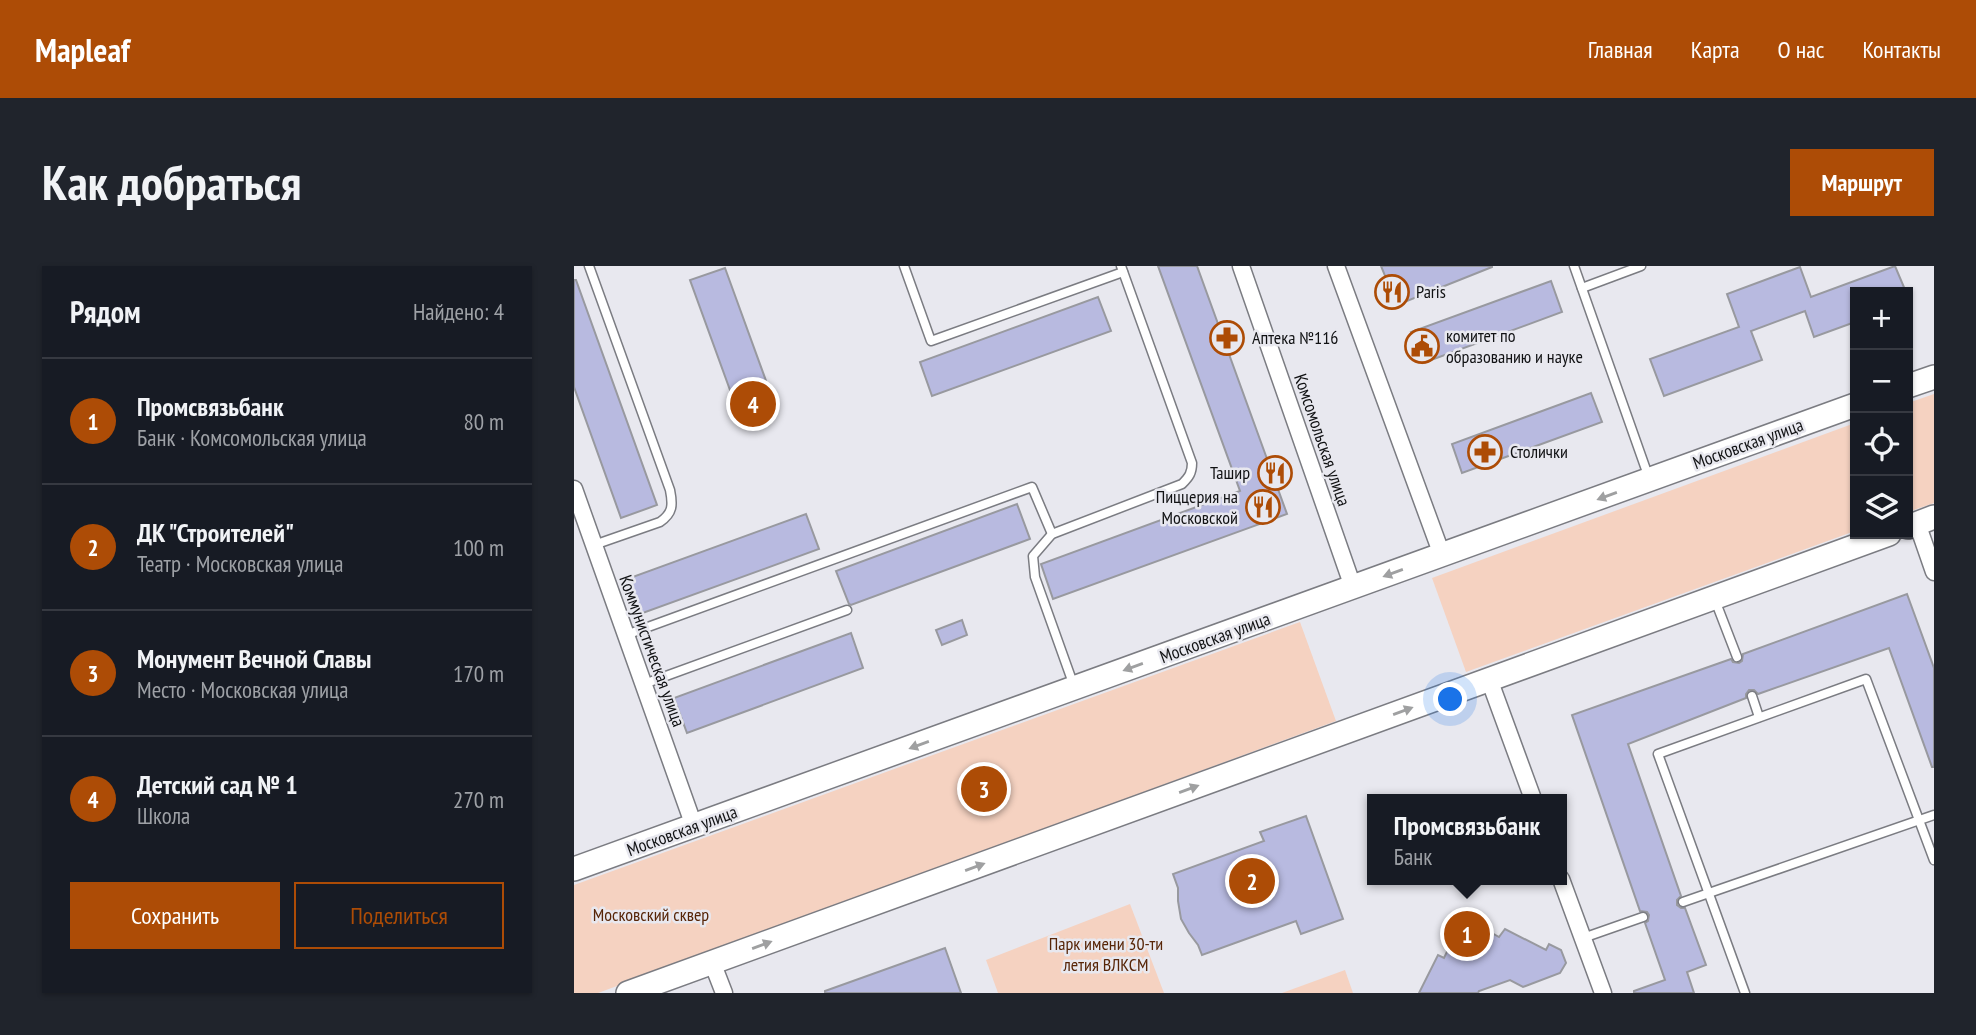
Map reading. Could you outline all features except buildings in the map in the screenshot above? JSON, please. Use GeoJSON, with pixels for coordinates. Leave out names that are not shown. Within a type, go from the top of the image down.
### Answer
{"type":"FeatureCollection","features":[{"type":"Feature","properties":{"kind":"main road"},"geometry":{"type":"LineString","coordinates":[[1913,384],[1934,377]]}},
{"type":"Feature","properties":{"kind":"main road","name":"Московская улица"},"geometry":{"type":"LineString","coordinates":[[574,869],[1850,407]]}},
{"type":"Feature","properties":{"kind":"main road"},"geometry":{"type":"LineString","coordinates":[[628,993],[1874,539]]}},
{"type":"Feature","properties":{"kind":"street","name":"Комсомольская улица"},"geometry":{"type":"LineString","coordinates":[[1241,266],[1353,587]]}},
{"type":"Feature","properties":{"kind":"street"},"geometry":{"type":"LineString","coordinates":[[1336,266],[1442,555]]}},
{"type":"Feature","properties":{"kind":"street","name":"Коммунистическая улица"},"geometry":{"type":"LineString","coordinates":[[574,489],[694,826]]}},
{"type":"Feature","properties":{"kind":"street"},"geometry":{"type":"LineString","coordinates":[[1920,522],[1934,572]]}},
{"type":"Feature","properties":{"kind":"street"},"geometry":{"type":"LineString","coordinates":[[1489,679],[1531,794]]}},
{"type":"Feature","properties":{"kind":"street"},"geometry":{"type":"LineString","coordinates":[[1564,885],[1603,993]]}},
{"type":"Feature","properties":{"kind":"street"},"geometry":{"type":"LineString","coordinates":[[712,962],[724,993]]}},
{"type":"Feature","properties":{"kind":"lane"},"geometry":{"type":"LineString","coordinates":[[589,266],[672,501],[668,516],[660,522],[594,545]]}},
{"type":"Feature","properties":{"kind":"lane"},"geometry":{"type":"LineString","coordinates":[[904,266],[931,341],[1122,269],[1192,463],[1192,470],[1190,477],[1182,484],[1052,534],[1033,556],[1035,577],[1075,688]]}},
{"type":"Feature","properties":{"kind":"lane"},"geometry":{"type":"LineString","coordinates":[[1574,266],[1650,480]]}},
{"type":"Feature","properties":{"kind":"lane"},"geometry":{"type":"LineString","coordinates":[[1582,288],[1641,266]]}},
{"type":"Feature","properties":{"kind":"lane"},"geometry":{"type":"LineString","coordinates":[[626,635],[1032,486],[1052,534]]}},
{"type":"Feature","properties":{"kind":"lane"},"geometry":{"type":"LineString","coordinates":[[1714,597],[1737,657]]}},
{"type":"Feature","properties":{"kind":"lane"},"geometry":{"type":"LineString","coordinates":[[643,684],[848,610]]}},
{"type":"Feature","properties":{"kind":"lane"},"geometry":{"type":"LineString","coordinates":[[1745,993],[1658,754],[1866,679],[1934,860]]}},
{"type":"Feature","properties":{"kind":"lane"},"geometry":{"type":"LineString","coordinates":[[1752,696],[1759,717]]}},
{"type":"Feature","properties":{"kind":"lane"},"geometry":{"type":"LineString","coordinates":[[1683,902],[1934,815]]}},
{"type":"Feature","properties":{"kind":"lane"},"geometry":{"type":"LineString","coordinates":[[1583,938],[1643,917]]}},
{"type":"Feature","properties":{"kind":"green space"},"geometry":{"type":"Polygon","coordinates":[[[1934,394],[1934,503],[1913,510],[1913,413],[1913,401],[1934,394]]]}},
{"type":"Feature","properties":{"kind":"green space"},"geometry":{"type":"Polygon","coordinates":[[[1850,425],[1850,533],[1466,672],[1432,578],[1850,425]]]}},
{"type":"Feature","properties":{"kind":"green space","name":"Московский сквер"},"geometry":{"type":"Polygon","coordinates":[[[1300,622],[1336,721],[598,993],[574,993],[574,885],[1300,622]]]}},
{"type":"Feature","properties":{"kind":"green space","name":"Парк имени 30-ти летия ВЛКСМ"},"geometry":{"type":"Polygon","coordinates":[[[1130,904],[1164,993],[998,993],[986,960],[1130,904]]]}},
{"type":"Feature","properties":{"kind":"green space"},"geometry":{"type":"Polygon","coordinates":[[[1345,970],[1353,993],[1282,993],[1345,970]]]}},
{"type":"Feature","properties":{"kind":"place","name":"Paris"},"geometry":{"type":"Point","coordinates":[1392,292]}},
{"type":"Feature","properties":{"kind":"place","name":"Аптека №116"},"geometry":{"type":"Point","coordinates":[1227,338]}},
{"type":"Feature","properties":{"kind":"place","name":"комитет по образованию и науке"},"geometry":{"type":"Point","coordinates":[1422,346]}},
{"type":"Feature","properties":{"kind":"place","name":"Детский сад № 1"},"geometry":{"type":"Point","coordinates":[753,404]}},
{"type":"Feature","properties":{"kind":"place","name":"Столички"},"geometry":{"type":"Point","coordinates":[1485,452]}},
{"type":"Feature","properties":{"kind":"place","name":"Ташир"},"geometry":{"type":"Point","coordinates":[1275,473]}},
{"type":"Feature","properties":{"kind":"place","name":"Пиццерия на Московской"},"geometry":{"type":"Point","coordinates":[1263,507]}},
{"type":"Feature","properties":{"kind":"place","name":"Монумент Вечной Славы"},"geometry":{"type":"Point","coordinates":[984,789]}},
{"type":"Feature","properties":{"kind":"place","name":"ДК \"Строителей\""},"geometry":{"type":"Point","coordinates":[1252,881]}},
{"type":"Feature","properties":{"kind":"place","name":"Промсвязьбанк"},"geometry":{"type":"Point","coordinates":[1467,934]}}]}
